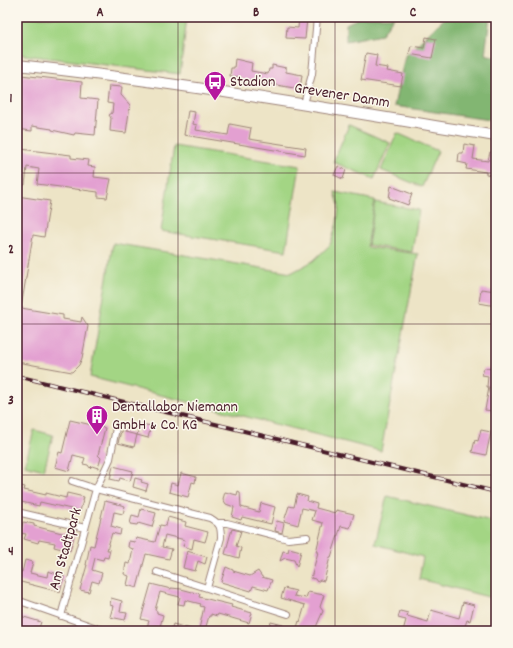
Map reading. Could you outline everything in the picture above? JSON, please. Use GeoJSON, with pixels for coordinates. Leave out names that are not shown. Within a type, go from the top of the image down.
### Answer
{"type":"FeatureCollection","features":[{"type":"Feature","properties":{"kind":"main road","name":"Grevener Damm"},"geometry":{"type":"LineString","coordinates":[[17,66],[120,77],[304,104],[496,136]]}},
{"type":"Feature","properties":{"kind":"street"},"geometry":{"type":"LineString","coordinates":[[304,104],[312,74],[317,17]]}},
{"type":"Feature","properties":{"kind":"street","name":"Am Stadtpark"},"geometry":{"type":"LineString","coordinates":[[61,616],[96,489],[110,459],[116,428]]}},
{"type":"Feature","properties":{"kind":"street","name":"Am Stadtpark"},"geometry":{"type":"LineString","coordinates":[[72,481],[96,489],[210,518],[219,523],[227,523],[288,539],[307,537]]}},
{"type":"Feature","properties":{"kind":"street"},"geometry":{"type":"LineString","coordinates":[[17,512],[85,528]]}},
{"type":"Feature","properties":{"kind":"street"},"geometry":{"type":"LineString","coordinates":[[207,588],[221,538],[219,523]]}},
{"type":"Feature","properties":{"kind":"street"},"geometry":{"type":"LineString","coordinates":[[157,572],[288,614]]}},
{"type":"Feature","properties":{"kind":"street"},"geometry":{"type":"LineString","coordinates":[[17,600],[105,631]]}},
{"type":"Feature","properties":{"kind":"green space"},"geometry":{"type":"Polygon","coordinates":[[[17,17],[187,17],[180,74],[17,54],[17,17]]]}},
{"type":"Feature","properties":{"kind":"green space"},"geometry":{"type":"Polygon","coordinates":[[[361,17],[394,17],[382,34],[346,41],[346,24],[361,17]]]}},
{"type":"Feature","properties":{"kind":"green space"},"geometry":{"type":"Polygon","coordinates":[[[446,17],[490,17],[485,54],[496,57],[496,121],[394,106],[405,56],[446,17]]]}},
{"type":"Feature","properties":{"kind":"green space"},"geometry":{"type":"Polygon","coordinates":[[[349,125],[390,143],[374,179],[333,162],[349,125]]]}},
{"type":"Feature","properties":{"kind":"green space"},"geometry":{"type":"Polygon","coordinates":[[[397,133],[438,151],[422,187],[381,170],[397,133]]]}},
{"type":"Feature","properties":{"kind":"green space"},"geometry":{"type":"Polygon","coordinates":[[[174,146],[300,166],[286,251],[161,231],[174,146]]]}},
{"type":"Feature","properties":{"kind":"green space"},"geometry":{"type":"Polygon","coordinates":[[[335,192],[375,200],[367,247],[418,254],[381,451],[90,377],[113,243],[291,273],[313,261],[330,245],[337,223],[339,205],[335,192]]]}},
{"type":"Feature","properties":{"kind":"green space"},"geometry":{"type":"Polygon","coordinates":[[[375,202],[419,210],[412,252],[368,245],[375,202]]]}},
{"type":"Feature","properties":{"kind":"green space"},"geometry":{"type":"Polygon","coordinates":[[[34,430],[53,435],[44,470],[25,465],[34,430]]]}},
{"type":"Feature","properties":{"kind":"green space"},"geometry":{"type":"Polygon","coordinates":[[[387,496],[496,522],[496,599],[419,579],[423,557],[375,544],[387,496]]]}},
{"type":"Feature","properties":{"kind":"building"},"geometry":{"type":"Polygon","coordinates":[[[299,17],[307,18],[305,39],[286,38],[287,27],[298,28],[299,17]]]}},
{"type":"Feature","properties":{"kind":"building"},"geometry":{"type":"Polygon","coordinates":[[[426,37],[436,39],[432,58],[409,54],[411,46],[424,48],[426,37]]]}},
{"type":"Feature","properties":{"kind":"building"},"geometry":{"type":"Polygon","coordinates":[[[366,53],[377,55],[375,66],[388,68],[387,71],[403,74],[401,86],[361,80],[366,53]]]}},
{"type":"Feature","properties":{"kind":"building"},"geometry":{"type":"Polygon","coordinates":[[[235,59],[252,63],[251,71],[268,74],[269,69],[272,69],[272,65],[286,68],[286,72],[302,75],[300,89],[230,76],[231,68],[234,68],[235,59]]]}},
{"type":"Feature","properties":{"kind":"building"},"geometry":{"type":"Polygon","coordinates":[[[21,75],[82,82],[81,98],[98,100],[95,135],[75,133],[74,135],[52,129],[32,126],[32,131],[17,129],[17,110],[21,75]]]}},
{"type":"Feature","properties":{"kind":"building"},"geometry":{"type":"Polygon","coordinates":[[[109,86],[122,87],[121,95],[130,105],[126,133],[110,131],[111,118],[109,115],[112,113],[113,104],[107,103],[109,86]]]}},
{"type":"Feature","properties":{"kind":"building"},"geometry":{"type":"Polygon","coordinates":[[[188,111],[195,112],[193,124],[197,125],[196,130],[228,135],[230,124],[251,128],[249,139],[306,148],[305,155],[184,135],[188,111]]]}},
{"type":"Feature","properties":{"kind":"building"},"geometry":{"type":"Polygon","coordinates":[[[464,144],[475,146],[473,159],[488,161],[490,152],[496,153],[496,176],[486,174],[486,172],[466,169],[467,164],[458,162],[459,153],[463,153],[464,144]]]}},
{"type":"Feature","properties":{"kind":"building"},"geometry":{"type":"Polygon","coordinates":[[[20,149],[71,155],[71,158],[89,160],[88,166],[95,167],[94,177],[111,179],[107,198],[98,197],[98,192],[37,184],[39,169],[27,167],[25,185],[17,184],[17,162],[20,149]]]}},
{"type":"Feature","properties":{"kind":"building"},"geometry":{"type":"Polygon","coordinates":[[[338,166],[346,170],[343,179],[334,175],[338,166]]]}},
{"type":"Feature","properties":{"kind":"building"},"geometry":{"type":"Polygon","coordinates":[[[391,186],[412,194],[408,205],[389,198],[391,186]]]}},
{"type":"Feature","properties":{"kind":"building"},"geometry":{"type":"Polygon","coordinates":[[[17,196],[50,201],[44,237],[33,235],[21,308],[63,315],[63,319],[81,322],[82,317],[88,326],[82,358],[79,365],[72,372],[17,362],[17,196]]]}},
{"type":"Feature","properties":{"kind":"building"},"geometry":{"type":"Polygon","coordinates":[[[481,289],[496,291],[496,306],[479,303],[481,289]]]}},
{"type":"Feature","properties":{"kind":"building"},"geometry":{"type":"Polygon","coordinates":[[[484,368],[496,369],[496,398],[494,398],[492,411],[485,410],[489,387],[487,387],[488,376],[482,375],[484,368]]]}},
{"type":"Feature","properties":{"kind":"building"},"geometry":{"type":"Polygon","coordinates":[[[70,420],[105,428],[98,455],[101,458],[98,468],[92,466],[90,468],[88,465],[83,464],[85,458],[73,455],[69,471],[55,467],[59,452],[62,453],[70,420]]]}},
{"type":"Feature","properties":{"kind":"building"},"geometry":{"type":"Polygon","coordinates":[[[140,424],[151,426],[148,438],[137,435],[140,424]]]}},
{"type":"Feature","properties":{"kind":"building"},"geometry":{"type":"Polygon","coordinates":[[[481,430],[491,432],[486,455],[472,452],[475,440],[478,441],[481,430]]]}},
{"type":"Feature","properties":{"kind":"building"},"geometry":{"type":"Polygon","coordinates":[[[121,431],[137,435],[134,447],[118,443],[121,431]]]}},
{"type":"Feature","properties":{"kind":"building"},"geometry":{"type":"Polygon","coordinates":[[[113,466],[133,471],[130,481],[120,478],[119,481],[110,479],[113,466]]]}},
{"type":"Feature","properties":{"kind":"building"},"geometry":{"type":"Polygon","coordinates":[[[181,473],[196,477],[195,483],[192,482],[188,497],[169,492],[171,483],[178,485],[181,473]]]}},
{"type":"Feature","properties":{"kind":"building"},"geometry":{"type":"Polygon","coordinates":[[[135,478],[148,484],[146,491],[133,487],[135,478]]]}},
{"type":"Feature","properties":{"kind":"building"},"geometry":{"type":"Polygon","coordinates":[[[17,485],[25,487],[24,490],[46,495],[46,493],[66,498],[67,493],[84,497],[80,511],[40,502],[39,506],[17,501],[17,485]]]}},
{"type":"Feature","properties":{"kind":"building"},"geometry":{"type":"Polygon","coordinates":[[[238,491],[240,492],[241,507],[259,512],[261,503],[275,507],[271,524],[242,517],[241,520],[232,517],[234,507],[226,504],[223,499],[225,492],[237,495],[238,491]]]}},
{"type":"Feature","properties":{"kind":"building"},"geometry":{"type":"Polygon","coordinates":[[[297,494],[308,497],[307,501],[317,504],[316,508],[335,513],[336,510],[354,514],[350,528],[341,526],[330,557],[324,581],[320,580],[317,582],[315,579],[311,578],[318,552],[316,552],[323,523],[312,520],[315,511],[302,508],[298,525],[284,521],[289,506],[294,507],[297,494]]]}},
{"type":"Feature","properties":{"kind":"building"},"geometry":{"type":"Polygon","coordinates":[[[105,501],[125,506],[123,514],[114,512],[111,526],[121,529],[120,535],[112,533],[107,550],[110,550],[108,558],[104,557],[103,560],[95,558],[92,570],[102,573],[99,583],[92,581],[89,592],[80,590],[87,565],[90,545],[94,546],[105,501]]]}},
{"type":"Feature","properties":{"kind":"building"},"geometry":{"type":"Polygon","coordinates":[[[141,509],[156,513],[152,527],[138,523],[137,525],[130,524],[132,515],[139,517],[141,509]]]}},
{"type":"Feature","properties":{"kind":"building"},"geometry":{"type":"Polygon","coordinates":[[[168,517],[186,522],[185,526],[208,532],[205,542],[194,539],[192,549],[183,546],[185,540],[165,535],[162,547],[172,549],[169,559],[146,554],[137,588],[127,585],[129,576],[124,574],[126,563],[130,564],[133,549],[128,547],[129,541],[135,542],[136,538],[155,542],[160,525],[166,526],[168,517]]]}},
{"type":"Feature","properties":{"kind":"building"},"geometry":{"type":"Polygon","coordinates":[[[277,521],[284,523],[282,533],[275,531],[277,521]]]}},
{"type":"Feature","properties":{"kind":"building"},"geometry":{"type":"Polygon","coordinates":[[[23,522],[74,536],[70,551],[54,547],[55,543],[39,540],[38,543],[24,539],[26,534],[20,533],[23,522]]]}},
{"type":"Feature","properties":{"kind":"building"},"geometry":{"type":"Polygon","coordinates":[[[232,529],[241,531],[236,546],[241,548],[239,558],[225,554],[232,529]]]}},
{"type":"Feature","properties":{"kind":"building"},"geometry":{"type":"Polygon","coordinates":[[[289,548],[301,551],[297,567],[294,560],[285,558],[280,561],[283,551],[288,552],[289,548]]]}},
{"type":"Feature","properties":{"kind":"building"},"geometry":{"type":"Polygon","coordinates":[[[187,551],[207,557],[205,564],[198,561],[195,571],[183,568],[187,551]]]}},
{"type":"Feature","properties":{"kind":"building"},"geometry":{"type":"Polygon","coordinates":[[[25,560],[33,562],[30,573],[47,577],[48,571],[64,576],[60,592],[17,581],[17,570],[22,572],[25,560]]]}},
{"type":"Feature","properties":{"kind":"building"},"geometry":{"type":"Polygon","coordinates":[[[226,567],[233,571],[250,576],[258,571],[262,577],[272,580],[268,590],[253,586],[251,591],[221,582],[226,567]]]}},
{"type":"Feature","properties":{"kind":"building"},"geometry":{"type":"Polygon","coordinates":[[[151,584],[171,589],[181,589],[200,594],[199,597],[232,605],[231,607],[252,613],[249,623],[218,614],[217,616],[211,614],[205,630],[199,629],[204,607],[200,606],[201,604],[185,600],[184,605],[178,604],[180,597],[160,592],[155,610],[157,613],[163,615],[160,627],[156,626],[155,629],[147,627],[149,621],[141,619],[151,584]]]}},
{"type":"Feature","properties":{"kind":"building"},"geometry":{"type":"Polygon","coordinates":[[[284,588],[296,591],[294,596],[306,598],[308,592],[324,595],[320,607],[323,611],[316,627],[314,626],[312,631],[296,631],[305,605],[281,598],[284,588]]]}},
{"type":"Feature","properties":{"kind":"building"},"geometry":{"type":"Polygon","coordinates":[[[111,598],[122,601],[120,612],[127,613],[125,620],[110,617],[113,606],[110,605],[111,598]]]}},
{"type":"Feature","properties":{"kind":"building"},"geometry":{"type":"Polygon","coordinates":[[[463,602],[474,605],[470,621],[467,620],[464,629],[460,628],[458,631],[403,631],[406,620],[398,618],[400,611],[408,613],[407,616],[428,622],[431,610],[459,618],[463,602]]]}},
{"type":"Feature","properties":{"kind":"building"},"geometry":{"type":"Polygon","coordinates":[[[17,615],[41,622],[38,631],[28,628],[27,631],[17,627],[17,615]]]}},
{"type":"Feature","properties":{"kind":"building"},"geometry":{"type":"Polygon","coordinates":[[[271,622],[283,625],[282,631],[268,631],[271,622]]]}},
{"type":"Feature","properties":{"kind":"building"},"geometry":{"type":"Polygon","coordinates":[[[173,624],[191,629],[191,631],[171,631],[173,624]]]}},
{"type":"Feature","properties":{"kind":"railway"},"geometry":{"type":"LineString","coordinates":[[17,376],[496,492]]}},
{"type":"Feature","properties":{"kind":"place","name":"Stadion"},"geometry":{"type":"Point","coordinates":[215,102]}},
{"type":"Feature","properties":{"kind":"place","name":"Dentallabor Niemann GmbH & Co. KG"},"geometry":{"type":"Point","coordinates":[97,436]}}]}
